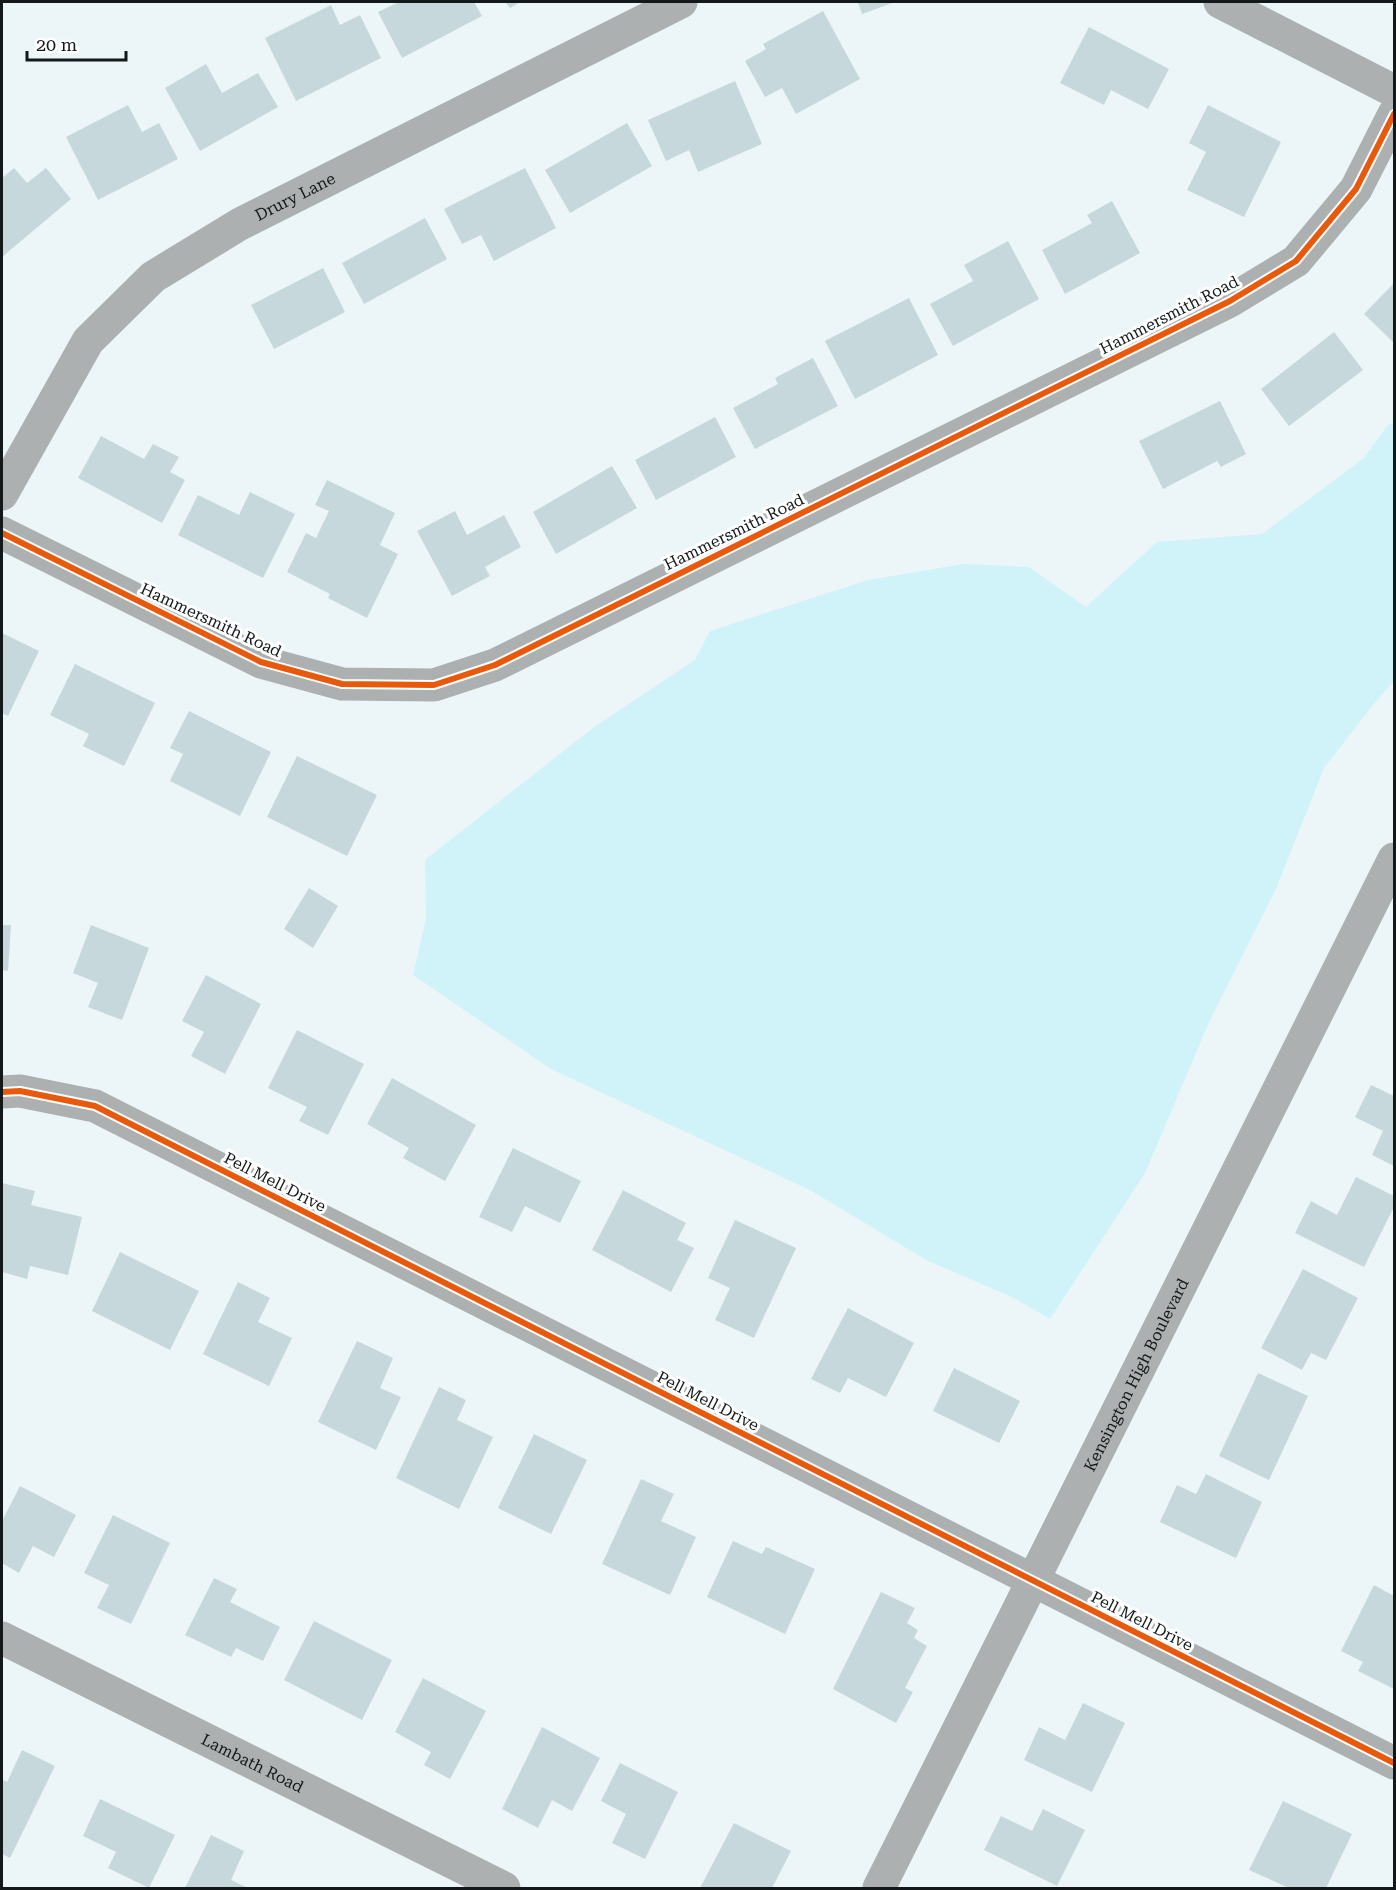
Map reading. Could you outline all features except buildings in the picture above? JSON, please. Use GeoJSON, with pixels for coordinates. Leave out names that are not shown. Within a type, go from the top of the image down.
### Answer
{"type":"FeatureCollection","features":[{"type":"Feature","properties":{"kind":"street","name":"Drury Lane"},"geometry":{"type":"LineString","coordinates":[[2,494],[88,341],[153,277],[240,224],[681,2]]}},
{"type":"Feature","properties":{"kind":"street"},"geometry":{"type":"LineString","coordinates":[[1220,2],[1395,91]]}},
{"type":"Feature","properties":{"kind":"street","name":"Hammersmith Road"},"geometry":{"type":"LineString","coordinates":[[2,533],[261,662],[342,684],[434,685],[495,665],[1239,296],[1296,261],[1356,189],[1395,114]]}},
{"type":"Feature","properties":{"kind":"street","name":"Kensington High Boulevard"},"geometry":{"type":"LineString","coordinates":[[879,1888],[1395,859]]}},
{"type":"Feature","properties":{"kind":"street","name":"Pell Mell Drive"},"geometry":{"type":"LineString","coordinates":[[2,1092],[20,1091],[95,1106],[1395,1763]]}},
{"type":"Feature","properties":{"kind":"street","name":"Lambath Road"},"geometry":{"type":"LineString","coordinates":[[2,1638],[504,1888]]}},
{"type":"Feature","properties":{"kind":"shaded area"},"geometry":{"type":"Polygon","coordinates":[[[1394,422],[1394,681],[1324,768],[1276,889],[1210,1020],[1145,1173],[1050,1319],[1012,1297],[926,1260],[810,1190],[551,1069],[413,975],[426,918],[425,860],[594,727],[695,660],[710,631],[868,580],[963,564],[1029,567],[1086,607],[1157,542],[1262,534],[1364,458],[1387,426],[1394,422]]]}},
{"type":"Feature","properties":{"kind":"cycle path"},"geometry":{"type":"LineString","coordinates":[[2,533],[261,662],[342,684],[434,685],[495,665],[1230,301],[1296,261],[1356,189],[1394,114]]}},
{"type":"Feature","properties":{"kind":"cycle path"},"geometry":{"type":"LineString","coordinates":[[2,1092],[20,1091],[95,1106],[1394,1763]]}}]}
